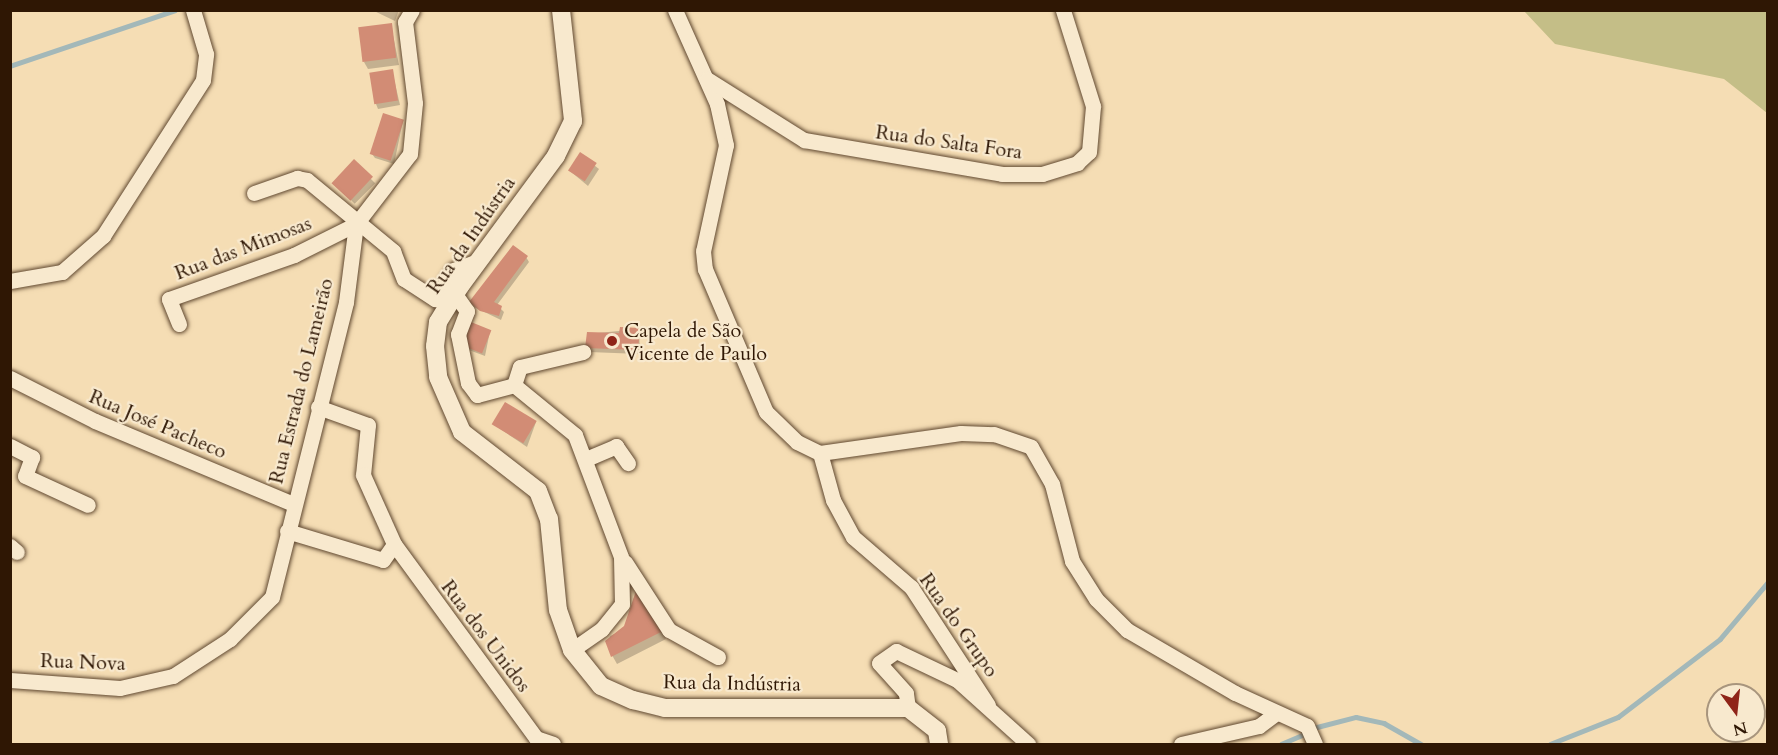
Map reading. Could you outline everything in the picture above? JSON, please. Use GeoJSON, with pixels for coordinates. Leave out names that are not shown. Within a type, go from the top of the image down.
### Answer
{"type":"FeatureCollection","features":[{"type":"Feature","properties":{"kind":"street"},"geometry":{"type":"LineString","coordinates":[[10,281],[62,273],[103,236],[203,80],[206,54],[193,10]]}},
{"type":"Feature","properties":{"kind":"street"},"geometry":{"type":"LineString","coordinates":[[356,224],[410,154],[416,103],[405,22],[412,10]]}},
{"type":"Feature","properties":{"kind":"street","name":"Rua da Indústria"},"geometry":{"type":"LineString","coordinates":[[561,10],[573,121],[556,156],[455,294],[436,339],[438,377],[448,409],[462,432],[538,491],[549,519],[558,610],[572,650],[601,686],[665,708],[908,708]]}},
{"type":"Feature","properties":{"kind":"street"},"geometry":{"type":"LineString","coordinates":[[675,10],[723,120],[726,145],[704,251],[705,269],[766,412],[797,442],[820,453],[961,433],[994,434],[1031,447],[1052,484],[1072,561],[1096,598],[1127,630],[1275,714],[1307,726],[1315,744]]}},
{"type":"Feature","properties":{"kind":"street","name":"Rua do Salta Fora"},"geometry":{"type":"LineString","coordinates":[[706,78],[804,140],[1002,174],[1042,174],[1077,163],[1089,152],[1093,106],[1063,10]]}},
{"type":"Feature","properties":{"kind":"street"},"geometry":{"type":"LineString","coordinates":[[254,193],[297,178],[308,180],[356,224],[393,251],[405,279],[435,299],[454,270],[478,261]]}},
{"type":"Feature","properties":{"kind":"street","name":"Rua das Mimosas"},"geometry":{"type":"LineString","coordinates":[[179,324],[170,299],[294,255],[356,224]]}},
{"type":"Feature","properties":{"kind":"street","name":"Rua Estrada do Lameirão"},"geometry":{"type":"LineString","coordinates":[[287,531],[291,503],[346,302],[356,224]]}},
{"type":"Feature","properties":{"kind":"street"},"geometry":{"type":"LineString","coordinates":[[455,294],[467,311],[458,334],[468,383],[477,395],[514,385]]}},
{"type":"Feature","properties":{"kind":"street"},"geometry":{"type":"LineString","coordinates":[[514,385],[520,367],[583,352]]}},
{"type":"Feature","properties":{"kind":"street","name":"Rua José Pacheco"},"geometry":{"type":"LineString","coordinates":[[10,378],[95,421],[291,503]]}},
{"type":"Feature","properties":{"kind":"street"},"geometry":{"type":"LineString","coordinates":[[514,385],[556,415],[575,435],[586,459],[621,557],[669,630],[718,657]]}},
{"type":"Feature","properties":{"kind":"street","name":"Rua dos Unidos"},"geometry":{"type":"LineString","coordinates":[[318,407],[368,425],[363,475],[394,544],[536,738],[553,744]]}},
{"type":"Feature","properties":{"kind":"street"},"geometry":{"type":"LineString","coordinates":[[10,446],[32,457],[25,476],[88,505]]}},
{"type":"Feature","properties":{"kind":"street"},"geometry":{"type":"LineString","coordinates":[[586,459],[616,446],[628,463]]}},
{"type":"Feature","properties":{"kind":"street","name":"Rua do Grupo"},"geometry":{"type":"LineString","coordinates":[[820,453],[833,500],[853,537],[911,587],[988,705]]}},
{"type":"Feature","properties":{"kind":"street"},"geometry":{"type":"LineString","coordinates":[[287,531],[383,560],[394,544]]}},
{"type":"Feature","properties":{"kind":"street","name":"Rua Nova"},"geometry":{"type":"LineString","coordinates":[[10,680],[120,688],[173,676],[230,639],[272,597],[287,531]]}},
{"type":"Feature","properties":{"kind":"street"},"geometry":{"type":"LineString","coordinates":[[572,650],[602,629],[622,604],[621,557]]}},
{"type":"Feature","properties":{"kind":"street"},"geometry":{"type":"LineString","coordinates":[[939,744],[937,731],[908,708],[906,693],[879,663],[896,651],[957,680],[988,705],[1028,744]]}},
{"type":"Feature","properties":{"kind":"street"},"geometry":{"type":"LineString","coordinates":[[1181,744],[1259,726],[1275,714]]}},
{"type":"Feature","properties":{"kind":"shaded area"},"geometry":{"type":"Polygon","coordinates":[[[1524,11],[1767,11],[1767,113],[1724,79],[1555,44],[1524,11]]]}},
{"type":"Feature","properties":{"kind":"building"},"geometry":{"type":"Polygon","coordinates":[[[392,23],[396,58],[363,62],[358,27],[392,23]]]}},
{"type":"Feature","properties":{"kind":"building"},"geometry":{"type":"Polygon","coordinates":[[[393,69],[398,101],[374,104],[369,73],[393,69]]]}},
{"type":"Feature","properties":{"kind":"building"},"geometry":{"type":"Polygon","coordinates":[[[383,113],[404,120],[391,161],[370,154],[383,113]]]}},
{"type":"Feature","properties":{"kind":"building"},"geometry":{"type":"Polygon","coordinates":[[[580,152],[597,163],[585,181],[568,170],[580,152]]]}},
{"type":"Feature","properties":{"kind":"building"},"geometry":{"type":"Polygon","coordinates":[[[354,159],[373,177],[351,201],[331,183],[354,159]]]}},
{"type":"Feature","properties":{"kind":"building"},"geometry":{"type":"Polygon","coordinates":[[[513,245],[528,256],[494,302],[502,306],[499,316],[480,311],[469,302],[513,245]]]}},
{"type":"Feature","properties":{"kind":"building"},"geometry":{"type":"Polygon","coordinates":[[[471,322],[491,330],[482,353],[462,345],[471,322]]]}},
{"type":"Feature","properties":{"kind":"building","name":"Capela de São Vicente de Paulo"},"geometry":{"type":"Polygon","coordinates":[[[620,327],[640,328],[638,350],[585,348],[587,332],[619,333],[620,327]]]}},
{"type":"Feature","properties":{"kind":"building"},"geometry":{"type":"Polygon","coordinates":[[[505,402],[537,421],[523,443],[492,424],[505,402]]]}},
{"type":"Feature","properties":{"kind":"building"},"geometry":{"type":"Polygon","coordinates":[[[636,591],[663,631],[611,657],[605,641],[624,626],[636,591]]]}},
{"type":"Feature","properties":{"kind":"waterway"},"geometry":{"type":"LineString","coordinates":[[10,66],[175,10]]}},
{"type":"Feature","properties":{"kind":"waterway"},"geometry":{"type":"LineString","coordinates":[[1550,744],[1618,717],[1720,639],[1768,582]]}},
{"type":"Feature","properties":{"kind":"waterway"},"geometry":{"type":"LineString","coordinates":[[1317,727],[1356,717],[1384,723],[1421,744]]}},
{"type":"Feature","properties":{"kind":"waterway"},"geometry":{"type":"LineString","coordinates":[[1281,744],[1304,734]]}},
{"type":"Feature","properties":{"kind":"place","name":"Capela de São Vicente de Paulo"},"geometry":{"type":"Point","coordinates":[612,341]}}]}
